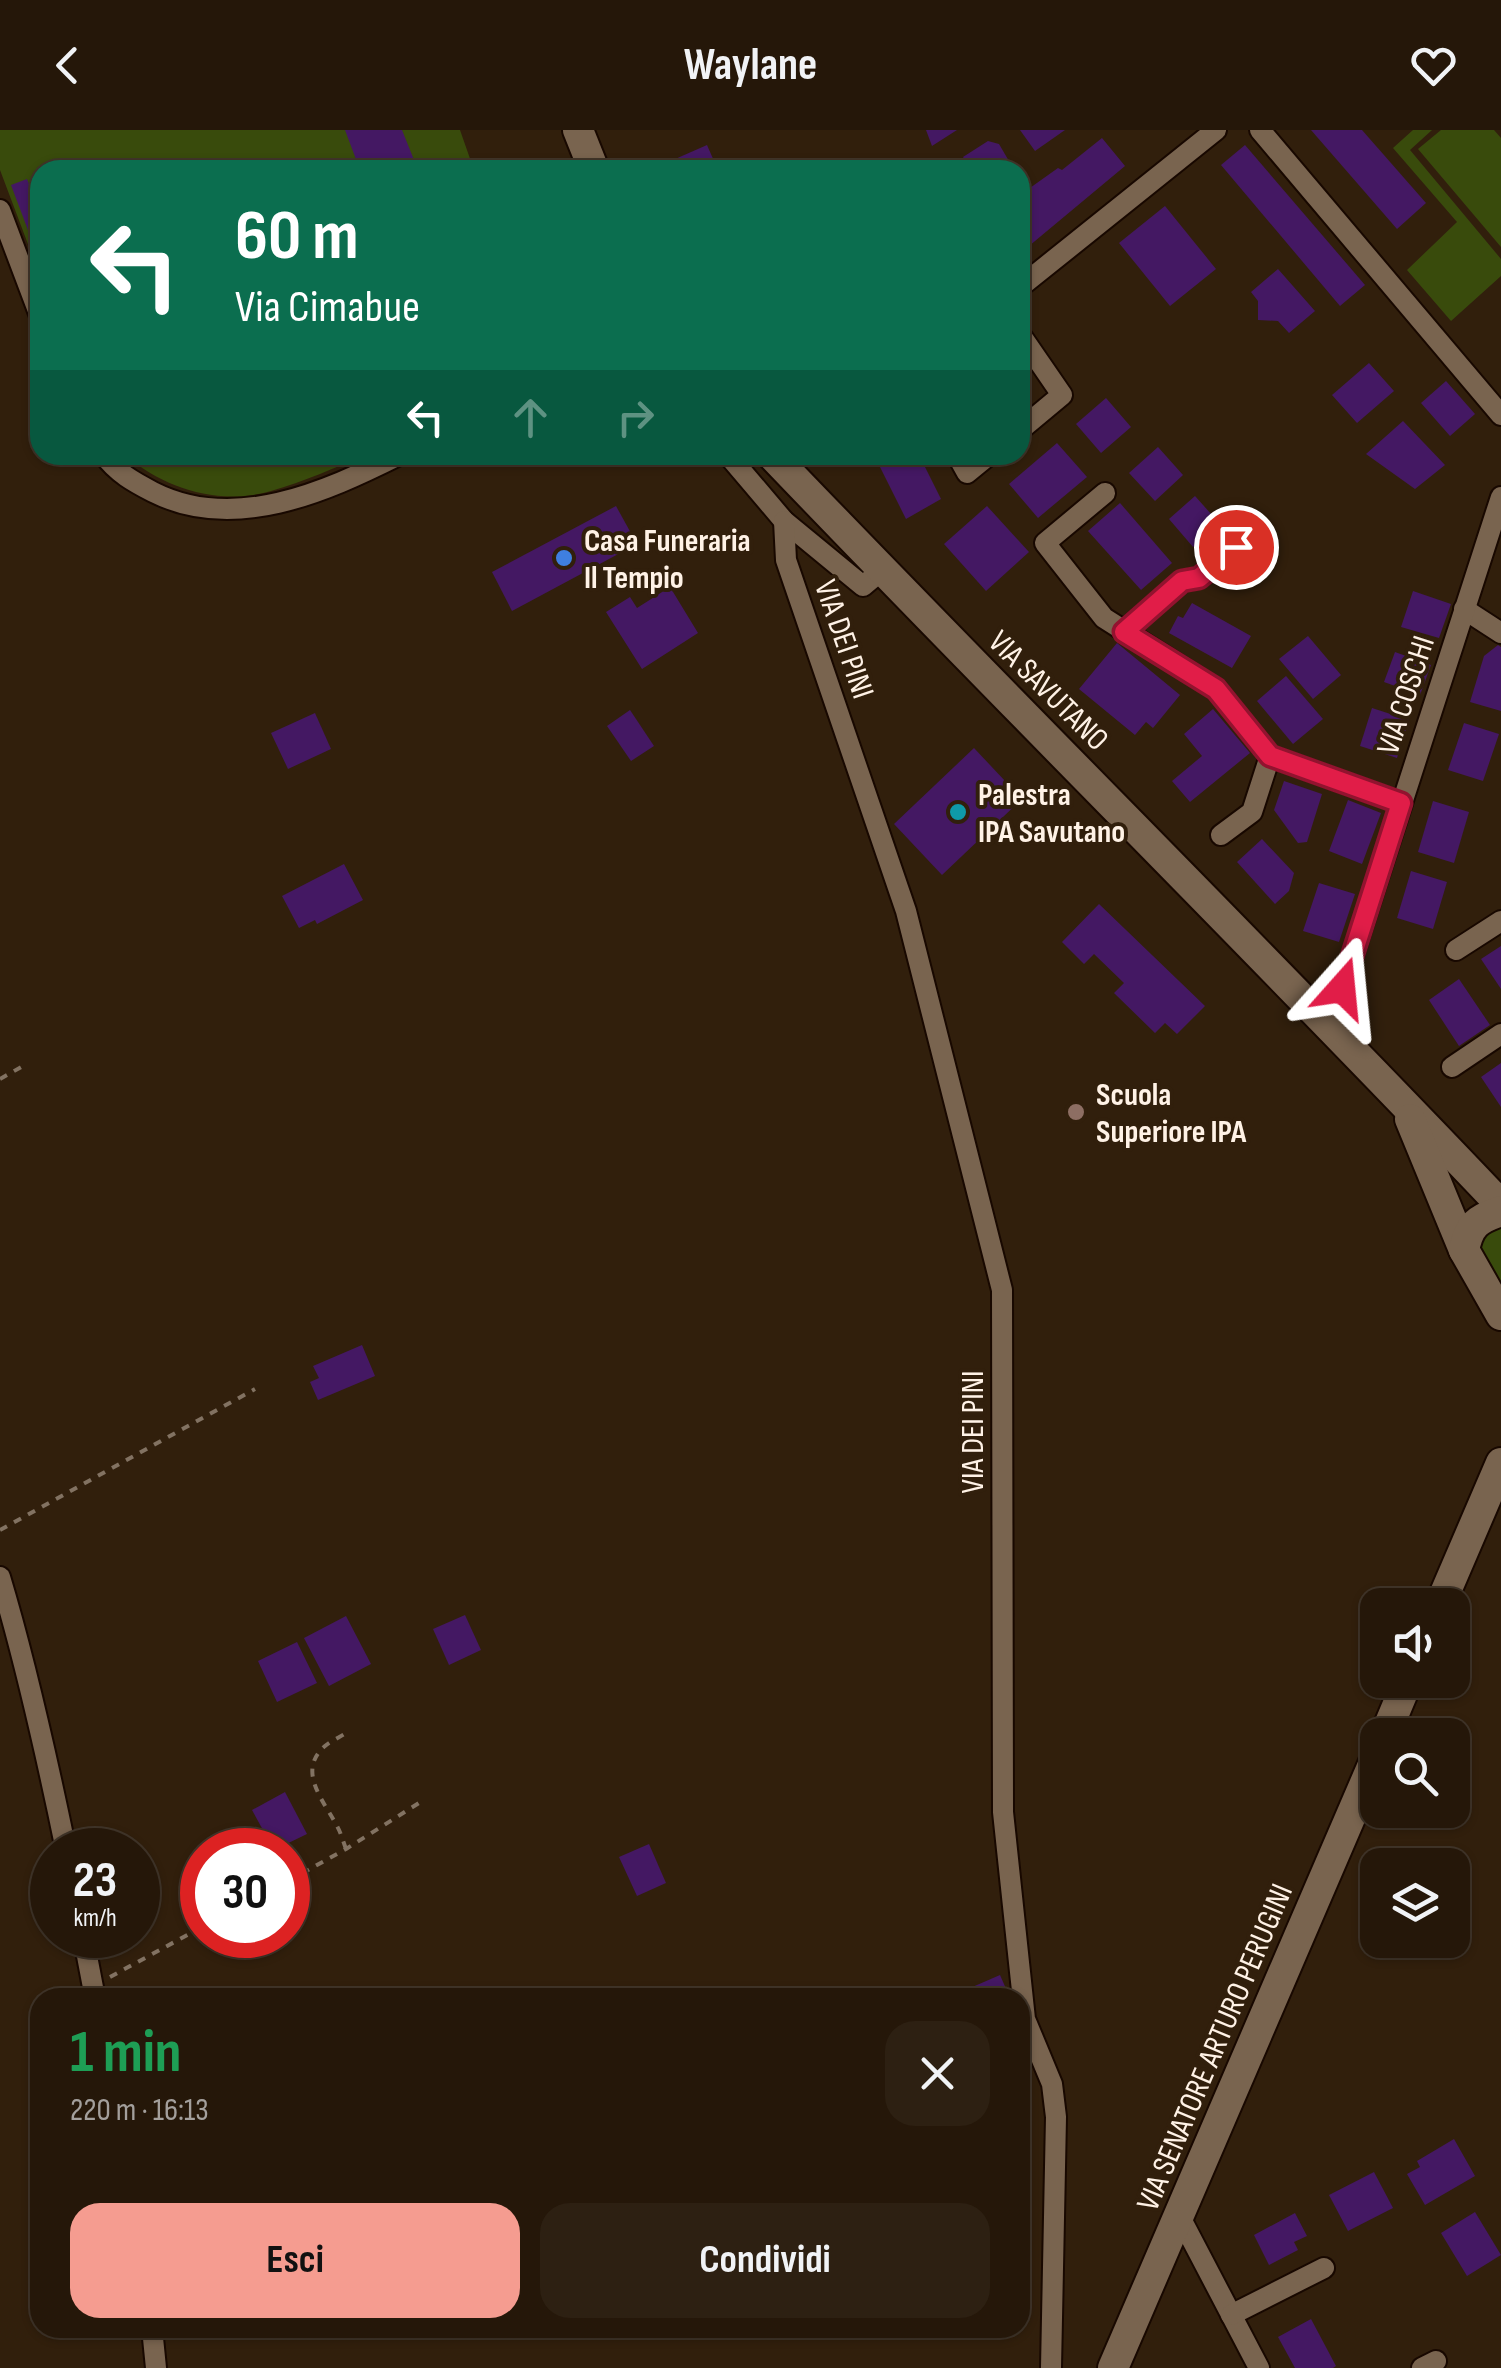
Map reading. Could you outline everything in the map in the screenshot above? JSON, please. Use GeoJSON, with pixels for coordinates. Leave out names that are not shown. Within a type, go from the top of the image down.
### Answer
{"type":"FeatureCollection","features":[{"type":"Feature","properties":{"kind":"street"},"geometry":{"type":"LineString","coordinates":[[578,130],[590,160]]}},
{"type":"Feature","properties":{"kind":"street"},"geometry":{"type":"LineString","coordinates":[[1030,279],[1216,130]]}},
{"type":"Feature","properties":{"kind":"street"},"geometry":{"type":"LineString","coordinates":[[1260,130],[1501,415]]}},
{"type":"Feature","properties":{"kind":"street"},"geometry":{"type":"LineString","coordinates":[[0,210],[30,290]]}},
{"type":"Feature","properties":{"kind":"street"},"geometry":{"type":"LineString","coordinates":[[1030,349],[1062,395],[1030,422]]}},
{"type":"Feature","properties":{"kind":"street"},"geometry":{"type":"LineString","coordinates":[[113,465],[121,474],[161,496],[191,506],[240,510],[274,505],[375,465]]}},
{"type":"Feature","properties":{"kind":"street"},"geometry":{"type":"LineString","coordinates":[[736,465],[784,521],[863,586],[882,570]]}},
{"type":"Feature","properties":{"kind":"street","name":"VIA SAVUTANO"},"geometry":{"type":"LineString","coordinates":[[782,465],[1330,1026],[1501,1208]]}},
{"type":"Feature","properties":{"kind":"street"},"geometry":{"type":"LineString","coordinates":[[1106,493],[1045,544],[1104,618],[1216,689],[1270,756],[1401,803]]}},
{"type":"Feature","properties":{"kind":"street","name":"VIA COSCHI"},"geometry":{"type":"LineString","coordinates":[[1330,1026],[1501,498]]}},
{"type":"Feature","properties":{"kind":"street","name":"VIA DEI PINI"},"geometry":{"type":"LineString","coordinates":[[784,521],[786,560],[906,911],[1002,1290],[1003,1812],[1022,1988]]}},
{"type":"Feature","properties":{"kind":"street"},"geometry":{"type":"LineString","coordinates":[[1124,632],[1182,581],[1199,578],[1236,547]]}},
{"type":"Feature","properties":{"kind":"street"},"geometry":{"type":"LineString","coordinates":[[1464,610],[1501,633]]}},
{"type":"Feature","properties":{"kind":"street"},"geometry":{"type":"LineString","coordinates":[[1221,835],[1252,812],[1270,756]]}},
{"type":"Feature","properties":{"kind":"street"},"geometry":{"type":"LineString","coordinates":[[1456,950],[1501,921]]}},
{"type":"Feature","properties":{"kind":"street"},"geometry":{"type":"LineString","coordinates":[[1452,1067],[1501,1034]]}},
{"type":"Feature","properties":{"kind":"street"},"geometry":{"type":"LineString","coordinates":[[1403,1102],[1464,1250],[1501,1315]]}},
{"type":"Feature","properties":{"kind":"street"},"geometry":{"type":"LineString","coordinates":[[1464,1250],[1468,1232],[1482,1218],[1501,1208]]}},
{"type":"Feature","properties":{"kind":"street"},"geometry":{"type":"LineString","coordinates":[[1447,1588],[1501,1463]]}},
{"type":"Feature","properties":{"kind":"street"},"geometry":{"type":"LineString","coordinates":[[0,1577],[61,1828]]}},
{"type":"Feature","properties":{"kind":"street","name":"VIA SENATORE ARTURO PERUGINI"},"geometry":{"type":"LineString","coordinates":[[1114,2368],[1360,1795]]}},
{"type":"Feature","properties":{"kind":"street"},"geometry":{"type":"LineString","coordinates":[[87,1958],[93,1988]]}},
{"type":"Feature","properties":{"kind":"street","name":"VIA DEI PINI"},"geometry":{"type":"LineString","coordinates":[[1030,2031],[1052,2084],[1056,2117],[1051,2368]]}},
{"type":"Feature","properties":{"kind":"street"},"geometry":{"type":"LineString","coordinates":[[1180,2217],[1259,2368]]}},
{"type":"Feature","properties":{"kind":"street"},"geometry":{"type":"LineString","coordinates":[[1231,2315],[1324,2268]]}},
{"type":"Feature","properties":{"kind":"street"},"geometry":{"type":"LineString","coordinates":[[153,2338],[156,2368]]}},
{"type":"Feature","properties":{"kind":"path"},"geometry":{"type":"LineString","coordinates":[[0,1078],[24,1066]]}},
{"type":"Feature","properties":{"kind":"path"},"geometry":{"type":"LineString","coordinates":[[0,1530],[254,1389]]}},
{"type":"Feature","properties":{"kind":"path"},"geometry":{"type":"LineString","coordinates":[[346,1733],[318,1754],[312,1766],[312,1780],[346,1849]]}},
{"type":"Feature","properties":{"kind":"path"},"geometry":{"type":"LineString","coordinates":[[310,1868],[419,1803]]}},
{"type":"Feature","properties":{"kind":"path"},"geometry":{"type":"LineString","coordinates":[[101,1988],[180,1940]]}},
{"type":"Feature","properties":{"kind":"green space"},"geometry":{"type":"Polygon","coordinates":[[[0,130],[460,130],[470,160],[30,160],[30,250],[0,170],[0,130]]]}},
{"type":"Feature","properties":{"kind":"green space"},"geometry":{"type":"Polygon","coordinates":[[[1413,130],[1432,130],[1410,150],[1501,259],[1501,276],[1451,321],[1407,270],[1457,222],[1393,148],[1413,130]]]}},
{"type":"Feature","properties":{"kind":"green space"},"geometry":{"type":"Polygon","coordinates":[[[1441,130],[1494,130],[1501,138],[1501,247],[1418,149],[1441,130]]]}},
{"type":"Feature","properties":{"kind":"green space"},"geometry":{"type":"Polygon","coordinates":[[[138,465],[341,465],[283,487],[232,496],[193,491],[138,465]]]}},
{"type":"Feature","properties":{"kind":"green space"},"geometry":{"type":"Polygon","coordinates":[[[1501,1222],[1501,1294],[1479,1257],[1479,1231],[1501,1222]]]}},
{"type":"Feature","properties":{"kind":"building"},"geometry":{"type":"Polygon","coordinates":[[[345,130],[402,130],[414,160],[356,160],[345,130]]]}},
{"type":"Feature","properties":{"kind":"building"},"geometry":{"type":"Polygon","coordinates":[[[926,130],[957,130],[932,146],[926,130]]]}},
{"type":"Feature","properties":{"kind":"building"},"geometry":{"type":"Polygon","coordinates":[[[1020,130],[1065,130],[1035,151],[1020,130]]]}},
{"type":"Feature","properties":{"kind":"building"},"geometry":{"type":"Polygon","coordinates":[[[1311,130],[1362,130],[1426,203],[1397,229],[1311,130]]]}},
{"type":"Feature","properties":{"kind":"building"},"geometry":{"type":"Polygon","coordinates":[[[1102,138],[1125,166],[1030,245],[1030,188],[1058,168],[1062,170],[1102,138]]]}},
{"type":"Feature","properties":{"kind":"building"},"geometry":{"type":"Polygon","coordinates":[[[988,141],[999,144],[1008,160],[965,160],[963,157],[988,141]]]}},
{"type":"Feature","properties":{"kind":"building"},"geometry":{"type":"Polygon","coordinates":[[[707,145],[714,160],[673,160],[707,145]]]}},
{"type":"Feature","properties":{"kind":"building"},"geometry":{"type":"Polygon","coordinates":[[[1245,145],[1365,285],[1340,306],[1221,165],[1245,145]]]}},
{"type":"Feature","properties":{"kind":"building"},"geometry":{"type":"Polygon","coordinates":[[[27,179],[30,187],[30,235],[11,185],[27,179]]]}},
{"type":"Feature","properties":{"kind":"building"},"geometry":{"type":"Polygon","coordinates":[[[1165,206],[1216,269],[1170,306],[1119,243],[1165,206]]]}},
{"type":"Feature","properties":{"kind":"building"},"geometry":{"type":"Polygon","coordinates":[[[1278,269],[1315,311],[1289,333],[1278,321],[1258,320],[1258,301],[1251,292],[1278,269]]]}},
{"type":"Feature","properties":{"kind":"building"},"geometry":{"type":"Polygon","coordinates":[[[1369,363],[1394,391],[1357,423],[1332,395],[1369,363]]]}},
{"type":"Feature","properties":{"kind":"building"},"geometry":{"type":"Polygon","coordinates":[[[1446,381],[1475,414],[1450,436],[1421,403],[1446,381]]]}},
{"type":"Feature","properties":{"kind":"building"},"geometry":{"type":"Polygon","coordinates":[[[1106,398],[1131,427],[1101,453],[1076,424],[1106,398]]]}},
{"type":"Feature","properties":{"kind":"building"},"geometry":{"type":"Polygon","coordinates":[[[1403,421],[1445,465],[1415,489],[1366,454],[1403,421]]]}},
{"type":"Feature","properties":{"kind":"building"},"geometry":{"type":"Polygon","coordinates":[[[1057,443],[1087,477],[1038,518],[1009,484],[1057,443]]]}},
{"type":"Feature","properties":{"kind":"building"},"geometry":{"type":"Polygon","coordinates":[[[1158,447],[1183,475],[1155,501],[1129,473],[1158,447]]]}},
{"type":"Feature","properties":{"kind":"building"},"geometry":{"type":"Polygon","coordinates":[[[879,465],[924,465],[941,499],[906,519],[879,465]]]}},
{"type":"Feature","properties":{"kind":"building"},"geometry":{"type":"Polygon","coordinates":[[[1195,496],[1220,524],[1193,547],[1169,519],[1195,496]]]}},
{"type":"Feature","properties":{"kind":"building"},"geometry":{"type":"Polygon","coordinates":[[[1120,503],[1172,563],[1141,590],[1088,531],[1120,503]]]}},
{"type":"Feature","properties":{"kind":"building","name":"Casa Funeraria Il Tempio"},"geometry":{"type":"Polygon","coordinates":[[[616,506],[637,544],[512,611],[492,572],[616,506]]]}},
{"type":"Feature","properties":{"kind":"building"},"geometry":{"type":"Polygon","coordinates":[[[987,506],[1029,552],[986,591],[944,544],[987,506]]]}},
{"type":"Feature","properties":{"kind":"building"},"geometry":{"type":"Polygon","coordinates":[[[670,587],[698,633],[642,669],[606,612],[630,597],[637,608],[670,587]]]}},
{"type":"Feature","properties":{"kind":"building"},"geometry":{"type":"Polygon","coordinates":[[[1413,591],[1451,604],[1439,638],[1401,627],[1413,591]]]}},
{"type":"Feature","properties":{"kind":"building"},"geometry":{"type":"Polygon","coordinates":[[[1192,603],[1251,636],[1232,668],[1169,633],[1178,616],[1183,618],[1192,603]]]}},
{"type":"Feature","properties":{"kind":"building"},"geometry":{"type":"Polygon","coordinates":[[[1308,636],[1341,675],[1313,699],[1279,659],[1308,636]]]}},
{"type":"Feature","properties":{"kind":"building"},"geometry":{"type":"Polygon","coordinates":[[[1117,643],[1180,695],[1153,728],[1146,722],[1135,735],[1079,689],[1117,643]]]}},
{"type":"Feature","properties":{"kind":"building"},"geometry":{"type":"Polygon","coordinates":[[[1498,645],[1501,711],[1470,702],[1484,656],[1498,645]]]}},
{"type":"Feature","properties":{"kind":"building"},"geometry":{"type":"Polygon","coordinates":[[[1395,652],[1431,665],[1420,695],[1384,682],[1395,652]]]}},
{"type":"Feature","properties":{"kind":"building"},"geometry":{"type":"Polygon","coordinates":[[[1286,676],[1323,719],[1293,744],[1257,701],[1286,676]]]}},
{"type":"Feature","properties":{"kind":"building"},"geometry":{"type":"Polygon","coordinates":[[[1372,708],[1409,720],[1397,758],[1360,746],[1372,708]]]}},
{"type":"Feature","properties":{"kind":"building"},"geometry":{"type":"Polygon","coordinates":[[[1213,709],[1250,753],[1190,802],[1172,781],[1202,756],[1184,734],[1213,709]]]}},
{"type":"Feature","properties":{"kind":"building"},"geometry":{"type":"Polygon","coordinates":[[[630,710],[654,746],[631,761],[607,726],[630,710]]]}},
{"type":"Feature","properties":{"kind":"building"},"geometry":{"type":"Polygon","coordinates":[[[315,713],[331,749],[288,769],[271,733],[315,713]]]}},
{"type":"Feature","properties":{"kind":"building"},"geometry":{"type":"Polygon","coordinates":[[[1464,723],[1499,734],[1483,781],[1448,770],[1464,723]]]}},
{"type":"Feature","properties":{"kind":"building","name":"Palestra IPA Savutano"},"geometry":{"type":"Polygon","coordinates":[[[974,748],[1022,799],[942,875],[894,824],[974,748]]]}},
{"type":"Feature","properties":{"kind":"building"},"geometry":{"type":"Polygon","coordinates":[[[1284,781],[1322,794],[1307,842],[1298,843],[1274,810],[1284,781]]]}},
{"type":"Feature","properties":{"kind":"building"},"geometry":{"type":"Polygon","coordinates":[[[1348,800],[1381,813],[1362,864],[1329,851],[1348,800]]]}},
{"type":"Feature","properties":{"kind":"building"},"geometry":{"type":"Polygon","coordinates":[[[1433,801],[1469,812],[1454,863],[1418,852],[1433,801]]]}},
{"type":"Feature","properties":{"kind":"building"},"geometry":{"type":"Polygon","coordinates":[[[1262,839],[1294,873],[1289,891],[1275,904],[1237,862],[1262,839]]]}},
{"type":"Feature","properties":{"kind":"building"},"geometry":{"type":"Polygon","coordinates":[[[344,864],[363,900],[317,924],[315,920],[299,928],[282,896],[344,864]]]}},
{"type":"Feature","properties":{"kind":"building"},"geometry":{"type":"Polygon","coordinates":[[[1411,871],[1447,882],[1433,929],[1397,918],[1411,871]]]}},
{"type":"Feature","properties":{"kind":"building"},"geometry":{"type":"Polygon","coordinates":[[[1319,883],[1355,894],[1339,942],[1303,931],[1319,883]]]}},
{"type":"Feature","properties":{"kind":"building"},"geometry":{"type":"Polygon","coordinates":[[[1099,904],[1205,1006],[1177,1034],[1165,1023],[1155,1033],[1114,993],[1124,983],[1094,954],[1084,964],[1062,942],[1099,904]]]}},
{"type":"Feature","properties":{"kind":"building"},"geometry":{"type":"Polygon","coordinates":[[[1501,946],[1501,989],[1481,959],[1501,946]]]}},
{"type":"Feature","properties":{"kind":"building"},"geometry":{"type":"Polygon","coordinates":[[[1459,979],[1490,1025],[1459,1046],[1429,1000],[1459,979]]]}},
{"type":"Feature","properties":{"kind":"building"},"geometry":{"type":"Polygon","coordinates":[[[1501,1063],[1501,1107],[1481,1077],[1501,1063]]]}},
{"type":"Feature","properties":{"kind":"building"},"geometry":{"type":"Polygon","coordinates":[[[362,1345],[375,1376],[318,1400],[310,1382],[319,1378],[313,1366],[362,1345]]]}},
{"type":"Feature","properties":{"kind":"building"},"geometry":{"type":"Polygon","coordinates":[[[465,1615],[481,1650],[449,1665],[433,1629],[465,1615]]]}},
{"type":"Feature","properties":{"kind":"building"},"geometry":{"type":"Polygon","coordinates":[[[346,1616],[371,1664],[329,1686],[304,1638],[346,1616]]]}},
{"type":"Feature","properties":{"kind":"building"},"geometry":{"type":"Polygon","coordinates":[[[297,1642],[317,1683],[277,1702],[258,1661],[297,1642]]]}},
{"type":"Feature","properties":{"kind":"building"},"geometry":{"type":"Polygon","coordinates":[[[285,1792],[304,1828],[262,1828],[252,1810],[285,1792]]]}},
{"type":"Feature","properties":{"kind":"building"},"geometry":{"type":"Polygon","coordinates":[[[649,1844],[666,1883],[637,1896],[619,1857],[649,1844]]]}},
{"type":"Feature","properties":{"kind":"building"},"geometry":{"type":"Polygon","coordinates":[[[1000,1975],[1006,1988],[970,1988],[1000,1975]]]}},
{"type":"Feature","properties":{"kind":"building"},"geometry":{"type":"Polygon","coordinates":[[[1454,2139],[1475,2176],[1425,2205],[1407,2174],[1420,2167],[1417,2161],[1454,2139]]]}},
{"type":"Feature","properties":{"kind":"building"},"geometry":{"type":"Polygon","coordinates":[[[1374,2172],[1393,2208],[1348,2231],[1329,2195],[1374,2172]]]}},
{"type":"Feature","properties":{"kind":"building"},"geometry":{"type":"Polygon","coordinates":[[[1475,2212],[1501,2255],[1467,2276],[1441,2233],[1475,2212]]]}},
{"type":"Feature","properties":{"kind":"building"},"geometry":{"type":"Polygon","coordinates":[[[1295,2213],[1307,2236],[1294,2242],[1298,2250],[1269,2265],[1254,2235],[1295,2213]]]}},
{"type":"Feature","properties":{"kind":"building"},"geometry":{"type":"Polygon","coordinates":[[[1311,2319],[1336,2366],[1333,2368],[1295,2368],[1278,2337],[1311,2319]]]}},
{"type":"Feature","properties":{"kind":"place","name":"Casa Funeraria Il Tempio"},"geometry":{"type":"Point","coordinates":[564,558]}},
{"type":"Feature","properties":{"kind":"place","name":"Palestra IPA Savutano"},"geometry":{"type":"Point","coordinates":[958,812]}},
{"type":"Feature","properties":{"kind":"place","name":"Scuola Superiore IPA"},"geometry":{"type":"Point","coordinates":[1076,1112]}},
{"type":"Feature","properties":{"kind":"route"},"geometry":{"type":"LineString","coordinates":[[1236,547],[1199,578],[1182,581],[1124,632],[1216,689],[1270,756],[1401,803],[1342,988]]}}]}
